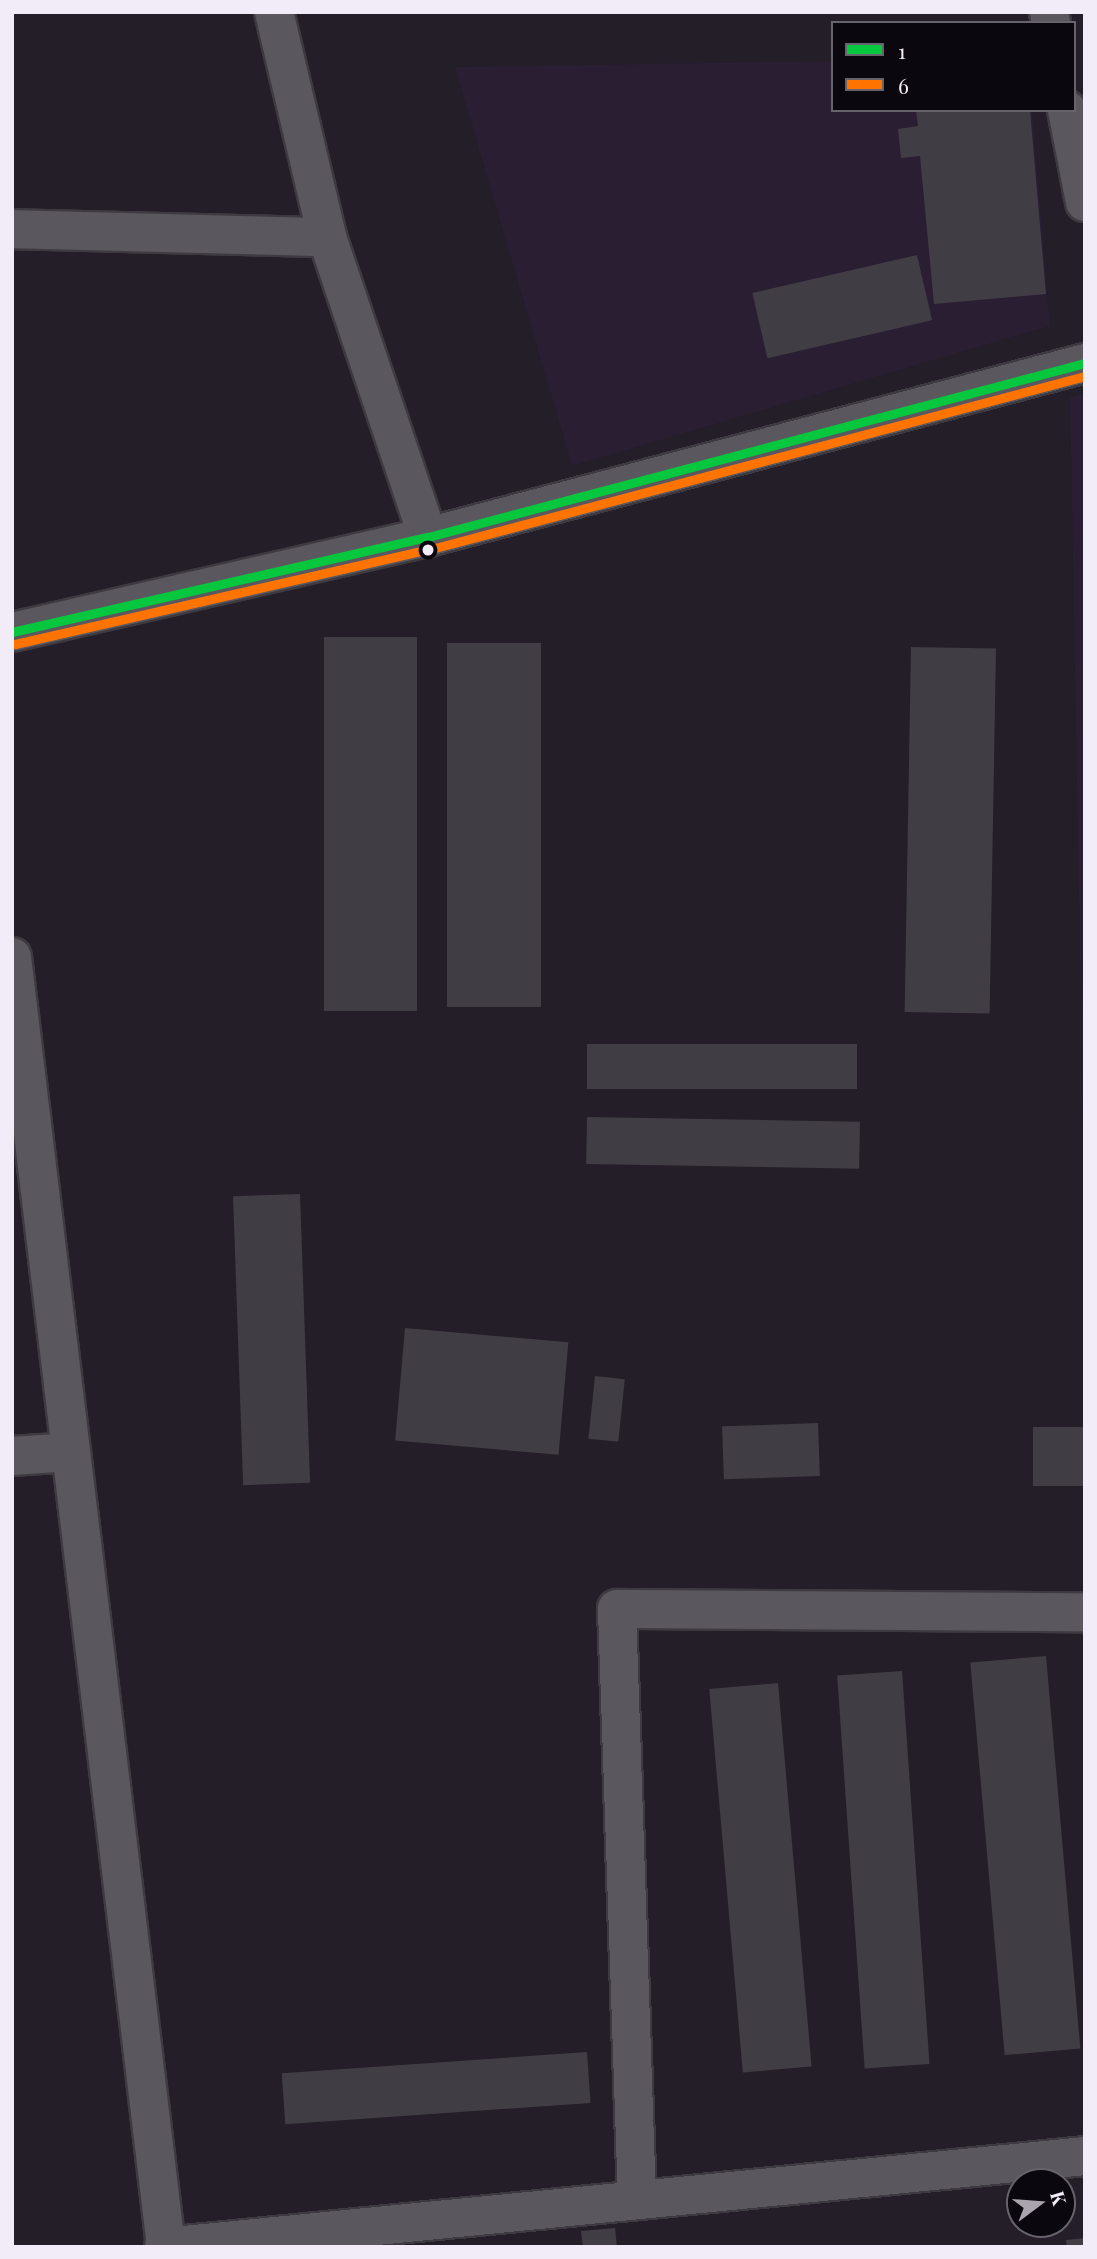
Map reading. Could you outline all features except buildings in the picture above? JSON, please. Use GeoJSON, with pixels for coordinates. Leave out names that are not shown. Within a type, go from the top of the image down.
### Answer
{"type":"FeatureCollection","features":[{"type":"Feature","properties":{"kind":"street"},"geometry":{"type":"LineString","coordinates":[[274,12],[327,237],[428,537]]}},
{"type":"Feature","properties":{"kind":"street"},"geometry":{"type":"LineString","coordinates":[[1067,112],[1085,202]]}},
{"type":"Feature","properties":{"kind":"street"},"geometry":{"type":"LineString","coordinates":[[12,229],[327,237]]}},
{"type":"Feature","properties":{"kind":"street"},"geometry":{"type":"LineString","coordinates":[[12,632],[428,537],[1085,363]]}},
{"type":"Feature","properties":{"kind":"street"},"geometry":{"type":"LineString","coordinates":[[12,957],[165,2247],[1085,2156]]}},
{"type":"Feature","properties":{"kind":"street"},"geometry":{"type":"LineString","coordinates":[[12,1457],[71,1452]]}},
{"type":"Feature","properties":{"kind":"street"},"geometry":{"type":"LineString","coordinates":[[637,2200],[617,1609],[1085,1612]]}},
{"type":"Feature","properties":{"kind":"shaded area"},"geometry":{"type":"Polygon","coordinates":[[[831,61],[831,112],[1032,112],[1050,326],[572,466],[455,67],[831,61]]]}},
{"type":"Feature","properties":{"kind":"shaded area"},"geometry":{"type":"Polygon","coordinates":[[[1085,393],[1085,1235],[1070,397],[1085,393]]]}},
{"type":"Feature","properties":{"kind":"transit line","name":"1"},"geometry":{"type":"LineString","coordinates":[[12,632],[428,537],[1085,363]]}},
{"type":"Feature","properties":{"kind":"transit line","name":"6"},"geometry":{"type":"LineString","coordinates":[[15,644],[431,549],[1085,376]]}}]}
